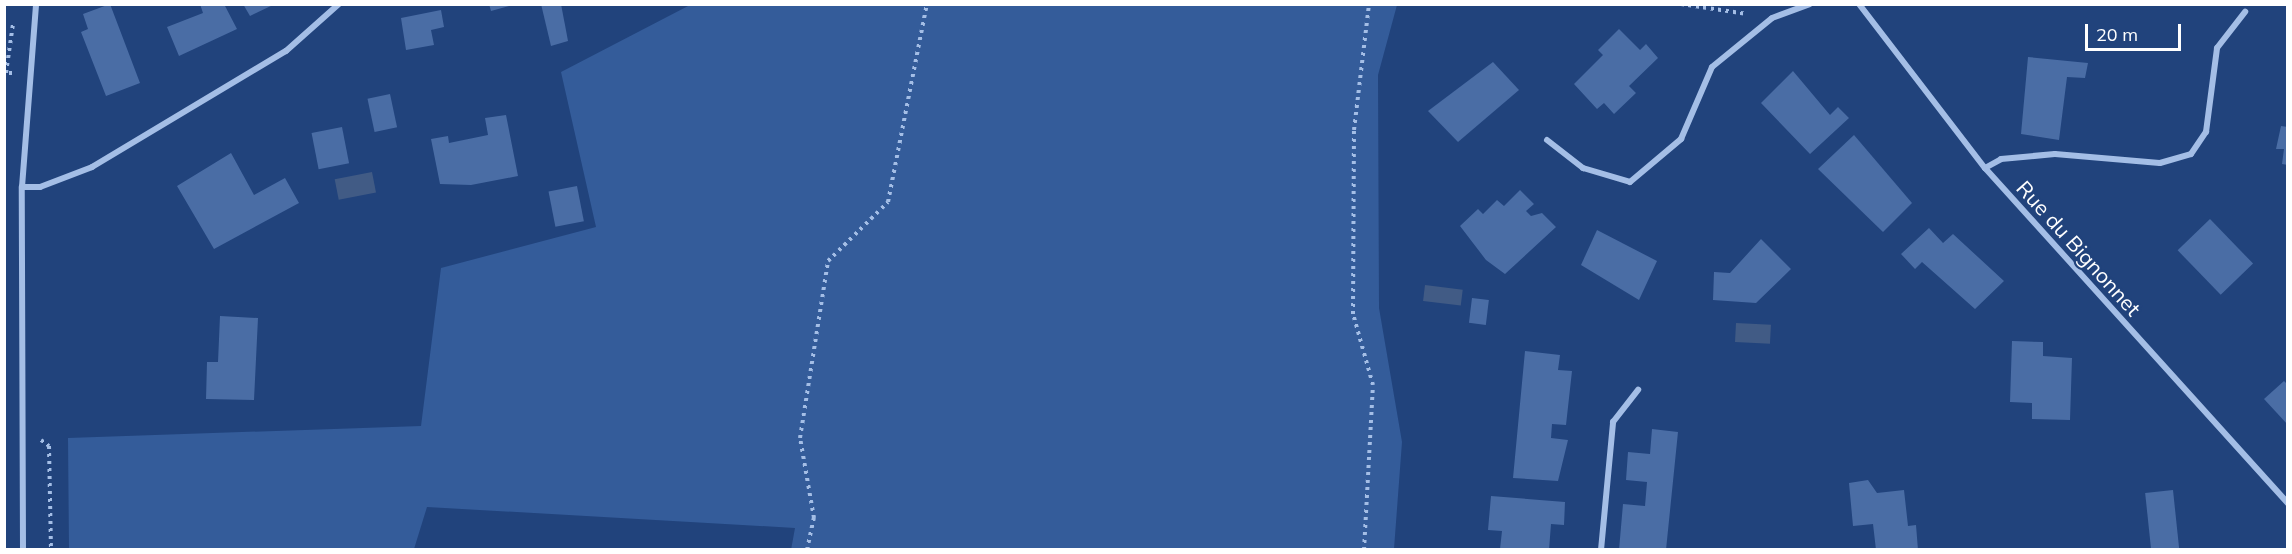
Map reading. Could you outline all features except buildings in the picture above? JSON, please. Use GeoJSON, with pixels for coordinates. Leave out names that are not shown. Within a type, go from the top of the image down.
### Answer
{"type":"FeatureCollection","features":[{"type":"Feature","properties":{"kind":"street"},"geometry":{"type":"LineString","coordinates":[[24,549],[22,187],[30,34],[36,4]]}},
{"type":"Feature","properties":{"kind":"street"},"geometry":{"type":"LineString","coordinates":[[22,187],[40,187],[92,167],[286,51],[339,4]]}},
{"type":"Feature","properties":{"kind":"street"},"geometry":{"type":"LineString","coordinates":[[1547,140],[1583,168],[1630,182],[1681,139],[1712,67],[1772,18],[1810,4]]}},
{"type":"Feature","properties":{"kind":"street","name":"Rue du Bignonnet"},"geometry":{"type":"LineString","coordinates":[[1859,4],[1985,168],[2288,503]]}},
{"type":"Feature","properties":{"kind":"street"},"geometry":{"type":"LineString","coordinates":[[1985,168],[2001,159],[2055,154],[2160,163],[2191,154],[2206,132],[2217,48],[2245,12]]}},
{"type":"Feature","properties":{"kind":"street"},"geometry":{"type":"LineString","coordinates":[[1601,549],[1613,422],[1638,390]]}},
{"type":"Feature","properties":{"kind":"path"},"geometry":{"type":"LineString","coordinates":[[807,549],[814,518],[800,438],[828,261],[888,202],[927,4]]}},
{"type":"Feature","properties":{"kind":"path"},"geometry":{"type":"LineString","coordinates":[[1364,549],[1373,385],[1353,314],[1354,142],[1369,4]]}},
{"type":"Feature","properties":{"kind":"path"},"geometry":{"type":"LineString","coordinates":[[1681,4],[1772,18]]}},
{"type":"Feature","properties":{"kind":"path"},"geometry":{"type":"LineString","coordinates":[[25,429],[49,446],[51,549]]}},
{"type":"Feature","properties":{"kind":"shaded area"},"geometry":{"type":"Polygon","coordinates":[[[690,5],[1397,5],[1378,75],[1379,308],[1402,442],[1394,549],[791,550],[795,528],[427,507],[414,549],[69,549],[68,438],[421,426],[441,268],[596,227],[561,72],[690,5]]]}},
{"type":"Feature","properties":{"kind":"shaded area"},"geometry":{"type":"Polygon","coordinates":[[[372,172],[376,193],[339,200],[335,179],[372,172]]]}},
{"type":"Feature","properties":{"kind":"shaded area"},"geometry":{"type":"Polygon","coordinates":[[[1425,285],[1463,290],[1461,306],[1423,301],[1425,285]]]}},
{"type":"Feature","properties":{"kind":"shaded area"},"geometry":{"type":"Polygon","coordinates":[[[1736,323],[1771,325],[1770,344],[1735,342],[1736,323]]]}}]}
